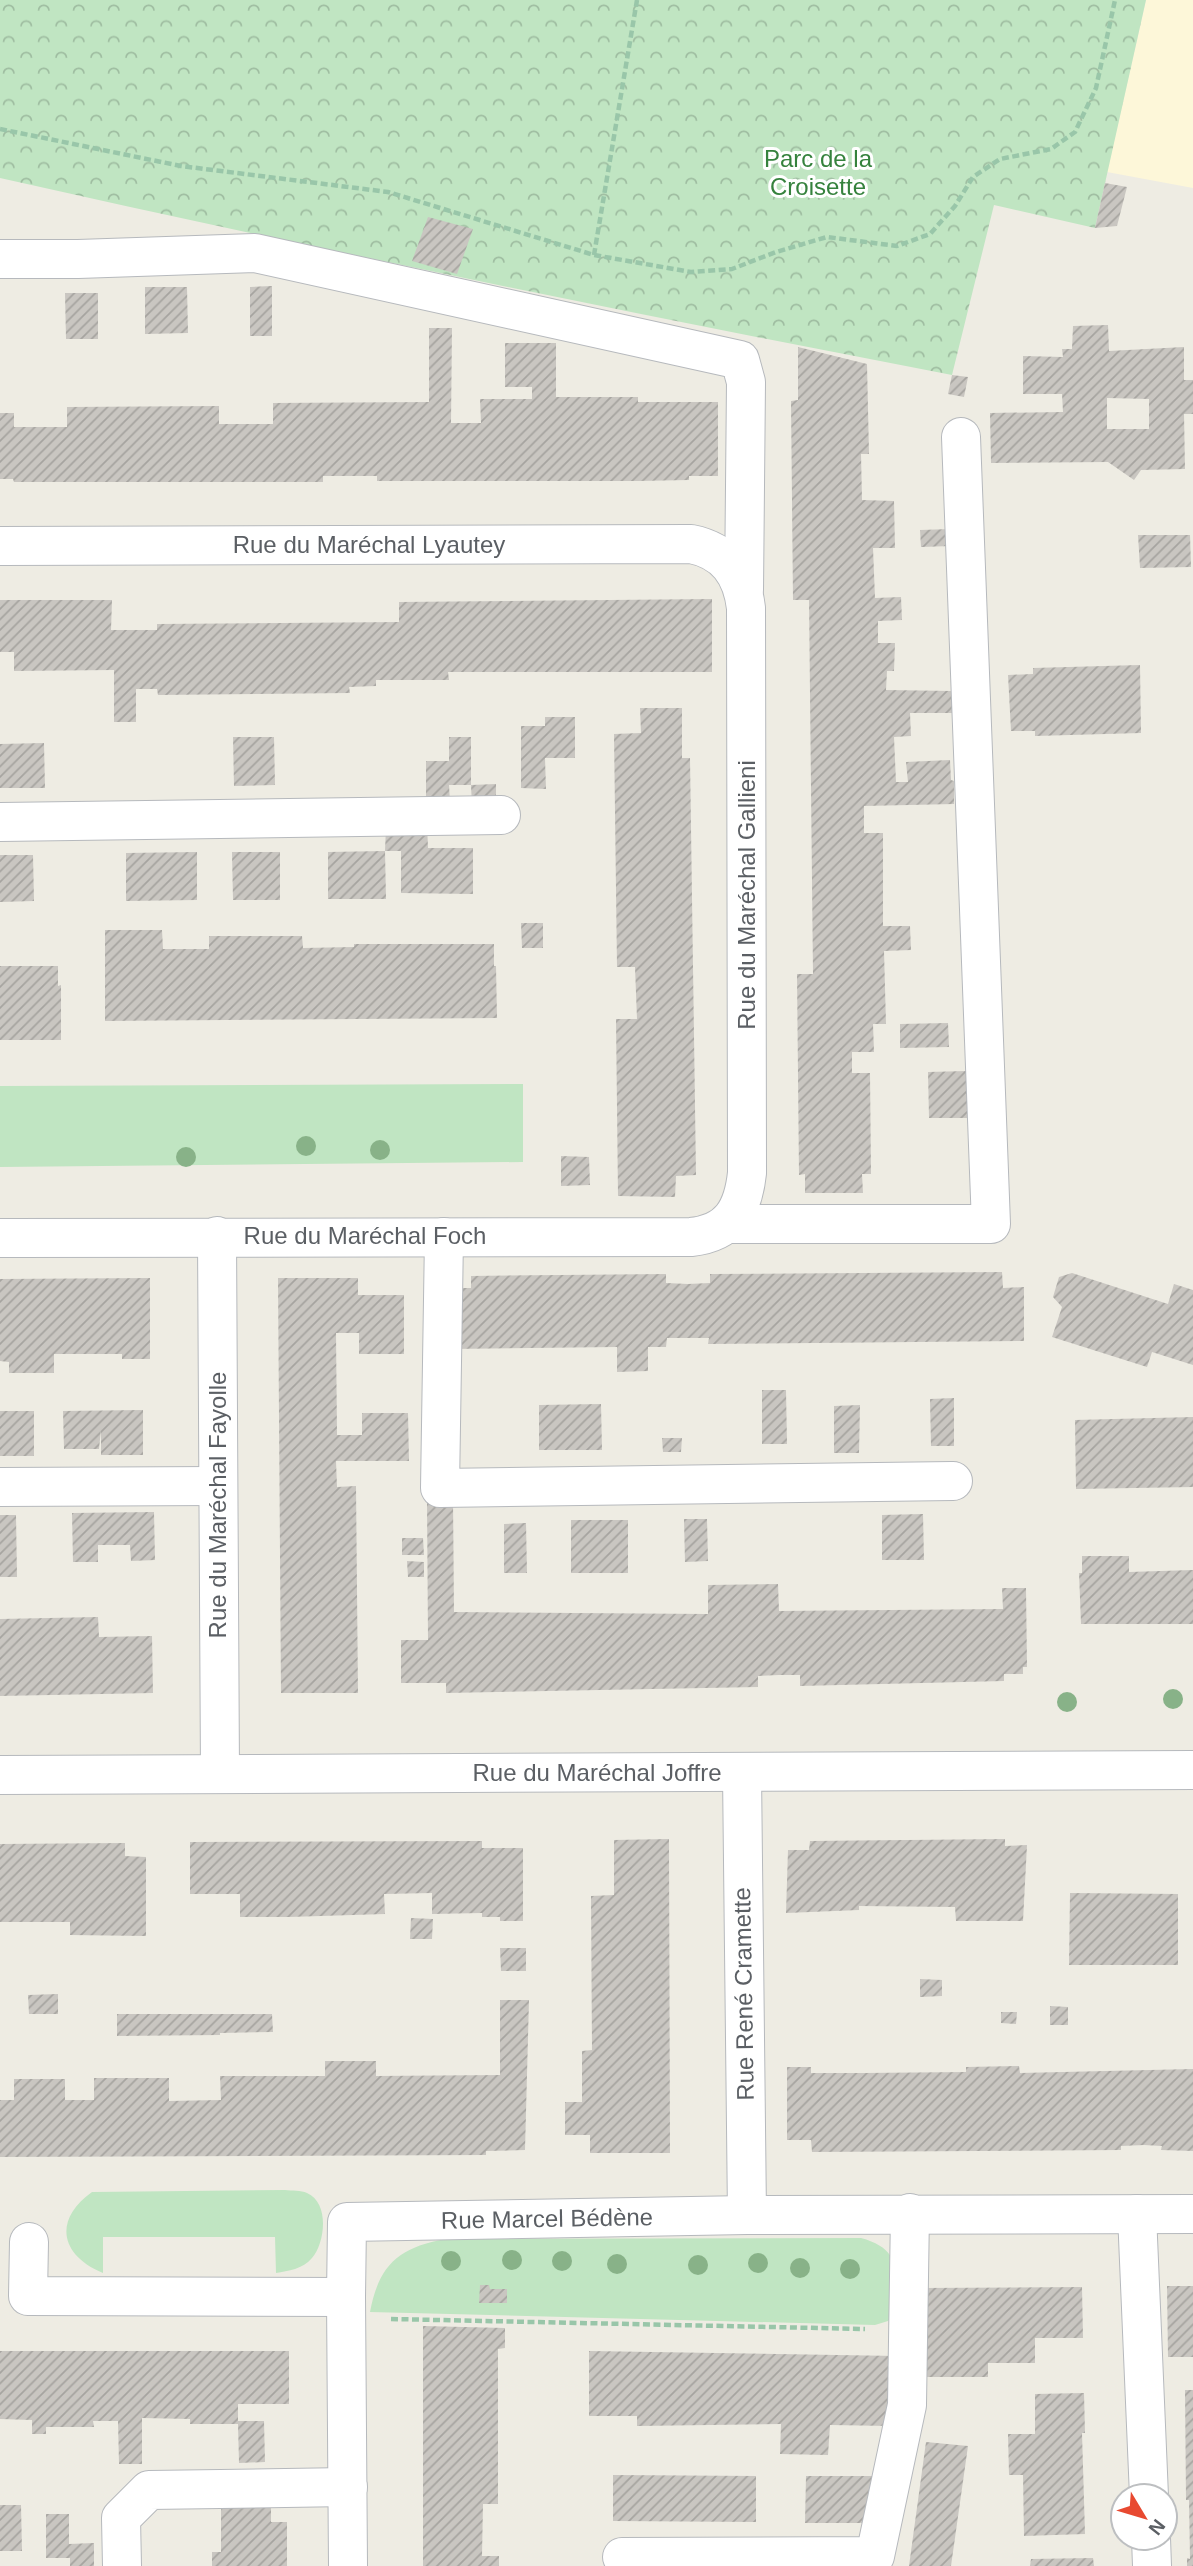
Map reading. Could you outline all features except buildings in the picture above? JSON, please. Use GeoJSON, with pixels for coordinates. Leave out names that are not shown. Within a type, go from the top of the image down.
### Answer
{"type":"FeatureCollection","features":[{"type":"Feature","properties":{"kind":"street","name":"Rue du Maréchal Gallieni"},"geometry":{"type":"LineString","coordinates":[[0,259],[255,253],[740,360],[746,382],[738,577],[747,829],[747,1173],[742,1201],[726,1224]]}},
{"type":"Feature","properties":{"kind":"street"},"geometry":{"type":"LineString","coordinates":[[726,1224],[991,1224],[961,436]]}},
{"type":"Feature","properties":{"kind":"street","name":"Rue du Maréchal Lyautey"},"geometry":{"type":"LineString","coordinates":[[0,546],[691,544],[712,550],[738,577]]}},
{"type":"Feature","properties":{"kind":"street"},"geometry":{"type":"LineString","coordinates":[[0,822],[501,815]]}},
{"type":"Feature","properties":{"kind":"street","name":"Rue du Maréchal Foch"},"geometry":{"type":"LineString","coordinates":[[0,1238],[691,1237],[705,1236],[718,1231],[726,1224]]}},
{"type":"Feature","properties":{"kind":"street","name":"Rue du Maréchal Fayolle"},"geometry":{"type":"LineString","coordinates":[[217,1236],[219,1774]]}},
{"type":"Feature","properties":{"kind":"street"},"geometry":{"type":"LineString","coordinates":[[444,1237],[440,1488],[953,1482]]}},
{"type":"Feature","properties":{"kind":"street"},"geometry":{"type":"LineString","coordinates":[[0,1487],[217,1486]]}},
{"type":"Feature","properties":{"kind":"street","name":"Rue du Maréchal Joffre"},"geometry":{"type":"LineString","coordinates":[[0,1775],[1193,1770]]}},
{"type":"Feature","properties":{"kind":"street","name":"Rue René Cramette"},"geometry":{"type":"LineString","coordinates":[[741,1773],[747,2215]]}},
{"type":"Feature","properties":{"kind":"street"},"geometry":{"type":"LineString","coordinates":[[622,2557],[875,2556],[907,2405],[910,2213]]}},
{"type":"Feature","properties":{"kind":"street","name":"Rue Marcel Bédène"},"geometry":{"type":"LineString","coordinates":[[346,2308],[347,2222],[910,2213],[1193,2214]]}},
{"type":"Feature","properties":{"kind":"street"},"geometry":{"type":"LineString","coordinates":[[1137,2214],[1148,2482]]}},
{"type":"Feature","properties":{"kind":"street"},"geometry":{"type":"LineString","coordinates":[[29,2242],[28,2296],[346,2308],[348,2566]]}},
{"type":"Feature","properties":{"kind":"street"},"geometry":{"type":"LineString","coordinates":[[122,2566],[121,2518],[149,2490],[348,2487]]}},
{"type":"Feature","properties":{"kind":"path"},"geometry":{"type":"LineString","coordinates":[[594,255],[637,0]]}},
{"type":"Feature","properties":{"kind":"path"},"geometry":{"type":"LineString","coordinates":[[0,129],[181,166],[388,192],[594,255],[691,272],[733,269],[776,251],[827,237],[897,246],[930,234],[955,206],[974,177],[1000,159],[1051,149],[1075,132],[1096,88],[1115,0]]}},
{"type":"Feature","properties":{"kind":"path"},"geometry":{"type":"LineString","coordinates":[[346,2308],[908,2330]]}},
{"type":"Feature","properties":{"kind":"shaded area"},"geometry":{"type":"Polygon","coordinates":[[[1146,0],[1193,0],[1193,188],[1107,172],[1146,0]]]}},
{"type":"Feature","properties":{"kind":"green space","name":"Parc de la Croisette"},"geometry":{"type":"Polygon","coordinates":[[[0,0],[1146,0],[1095,228],[994,205],[952,375],[475,280],[0,178],[0,0]]]}},
{"type":"Feature","properties":{"kind":"green space"},"geometry":{"type":"Polygon","coordinates":[[[523,1084],[523,1162],[0,1167],[0,1086],[523,1084]]]}},
{"type":"Feature","properties":{"kind":"green space"},"geometry":{"type":"Polygon","coordinates":[[[92,2192],[305,2192],[314,2198],[319,2205],[323,2224],[320,2243],[312,2258],[300,2267],[276,2273],[275,2237],[103,2237],[103,2273],[78,2257],[70,2247],[67,2236],[71,2214],[92,2192]]]}},
{"type":"Feature","properties":{"kind":"green space"},"geometry":{"type":"Polygon","coordinates":[[[861,2238],[885,2250],[895,2266],[895,2313],[888,2321],[875,2325],[370,2312],[379,2282],[393,2261],[415,2248],[445,2239],[861,2238]]]}}]}
